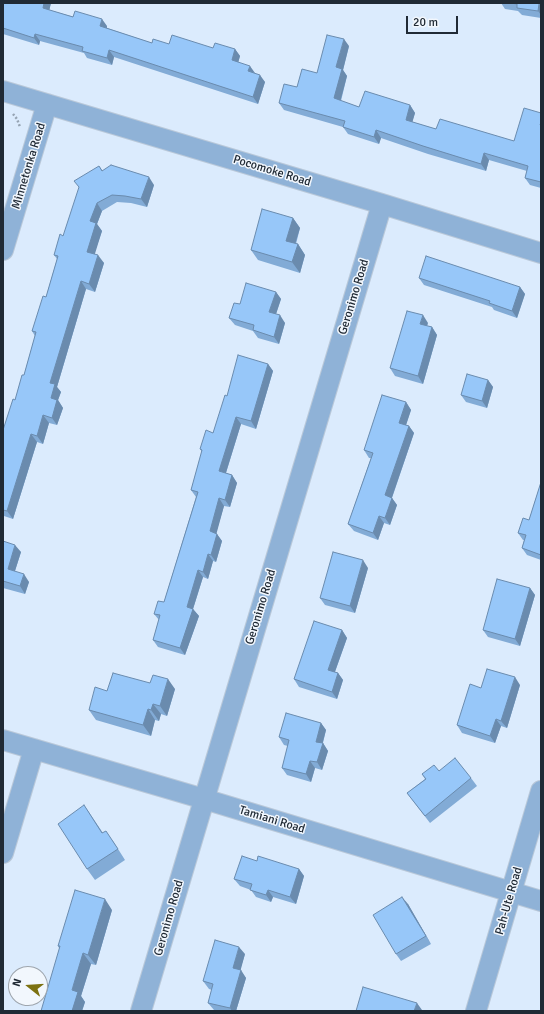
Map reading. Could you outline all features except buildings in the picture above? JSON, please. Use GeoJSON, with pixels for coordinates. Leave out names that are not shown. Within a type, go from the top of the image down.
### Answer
{"type":"FeatureCollection","features":[{"type":"Feature","properties":{"kind":"street","name":"Pocomoke Road"},"geometry":{"type":"LineString","coordinates":[[3,91],[541,253]]}},
{"type":"Feature","properties":{"kind":"street","name":"Minnetonka Road"},"geometry":{"type":"LineString","coordinates":[[3,250],[47,104]]}},
{"type":"Feature","properties":{"kind":"street","name":"Geronimo Road"},"geometry":{"type":"LineString","coordinates":[[141,1011],[382,204]]}},
{"type":"Feature","properties":{"kind":"street","name":"Tamiani Road"},"geometry":{"type":"LineString","coordinates":[[3,740],[541,901]]}},
{"type":"Feature","properties":{"kind":"street"},"geometry":{"type":"LineString","coordinates":[[3,853],[34,749]]}},
{"type":"Feature","properties":{"kind":"street","name":"Pah-Ute Road"},"geometry":{"type":"LineString","coordinates":[[476,1011],[541,791]]}}]}
